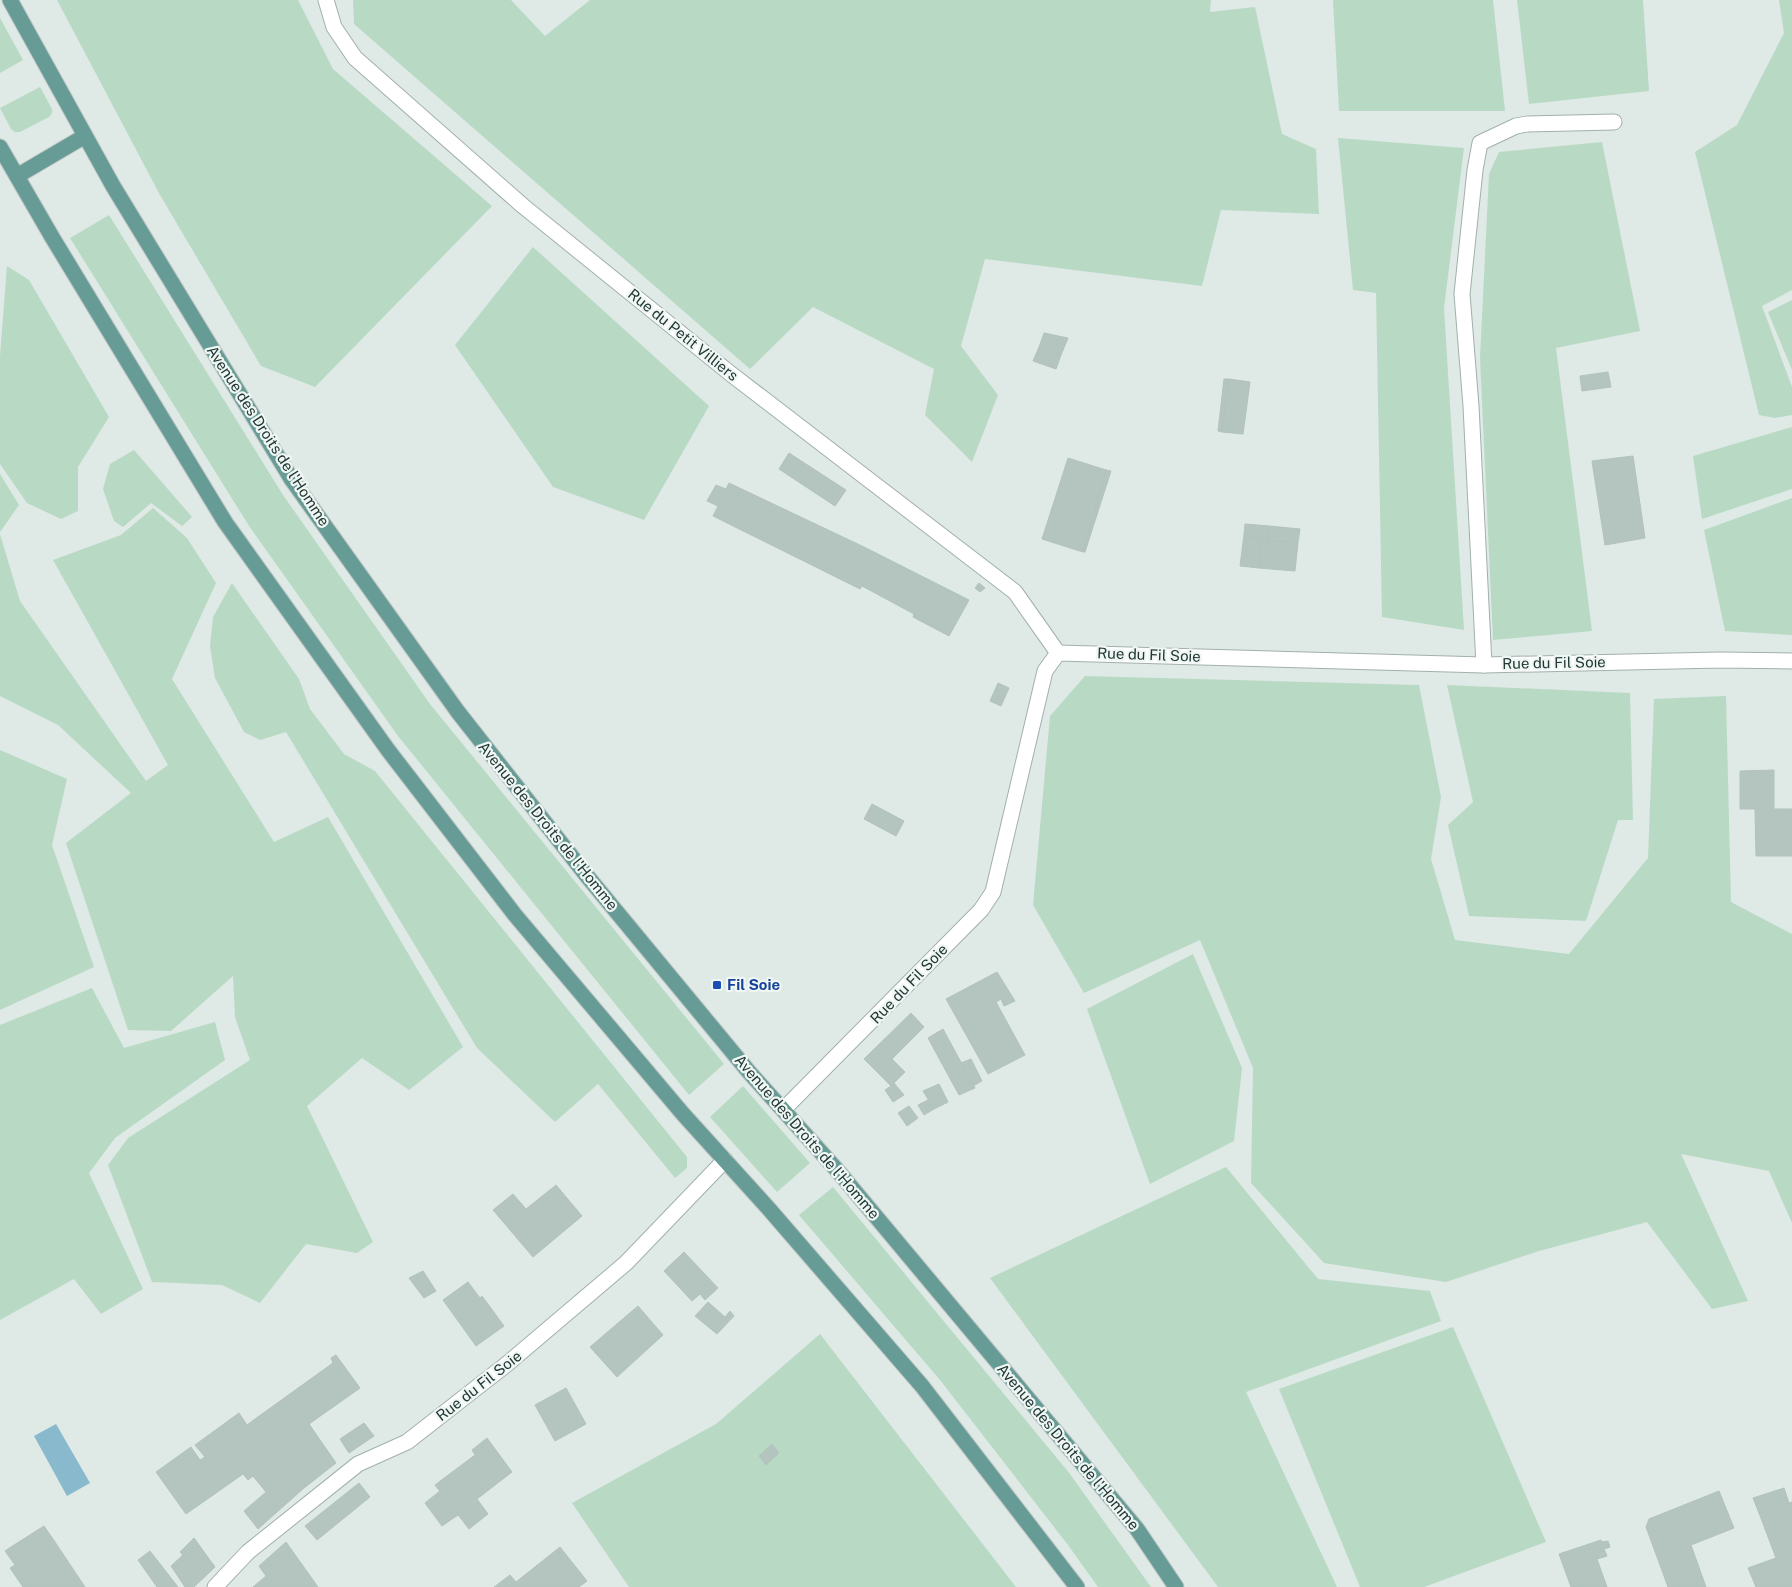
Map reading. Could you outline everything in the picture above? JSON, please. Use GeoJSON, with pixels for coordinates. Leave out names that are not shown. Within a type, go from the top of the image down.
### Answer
{"type":"FeatureCollection","features":[{"type":"Feature","properties":{"kind":"main road","name":"Avenue des Droits de l'Homme"},"geometry":{"type":"LineString","coordinates":[[10,0],[113,186],[292,480],[458,712],[587,876],[749,1072],[837,1170],[1137,1529],[1176,1587]]}},
{"type":"Feature","properties":{"kind":"main road"},"geometry":{"type":"LineString","coordinates":[[17,176],[85,136]]}},
{"type":"Feature","properties":{"kind":"main road"},"geometry":{"type":"LineString","coordinates":[[0,146],[52,237],[225,522],[388,750],[515,915],[683,1114],[922,1386],[1077,1587]]}},
{"type":"Feature","properties":{"kind":"street","name":"Rue du Petit Villiers"},"geometry":{"type":"LineString","coordinates":[[326,0],[334,27],[355,58],[523,206],[730,374],[1015,592],[1058,653]]}},
{"type":"Feature","properties":{"kind":"street"},"geometry":{"type":"LineString","coordinates":[[1484,665],[1471,406],[1462,294],[1475,170],[1480,143],[1516,126],[1527,124],[1614,122]]}},
{"type":"Feature","properties":{"kind":"street","name":"Rue du Fil Soie"},"geometry":{"type":"LineString","coordinates":[[784,1109],[981,910],[993,892],[1045,672],[1058,653],[1484,665],[1720,660],[1792,661]]}},
{"type":"Feature","properties":{"kind":"street","name":"Rue du Fil Soie"},"geometry":{"type":"LineString","coordinates":[[215,1587],[248,1552],[358,1464],[407,1442],[507,1364],[626,1263],[725,1160]]}},
{"type":"Feature","properties":{"kind":"green space"},"geometry":{"type":"Polygon","coordinates":[[[57,0],[298,0],[333,69],[492,206],[315,387],[261,366],[160,195],[57,0]]]}},
{"type":"Feature","properties":{"kind":"green space"},"geometry":{"type":"Polygon","coordinates":[[[353,0],[511,0],[545,36],[590,0],[1211,0],[1210,12],[1255,7],[1282,134],[1316,149],[1319,214],[1221,210],[1202,286],[985,259],[961,346],[998,395],[972,462],[925,415],[934,369],[813,307],[750,369],[354,24],[353,0]]]}},
{"type":"Feature","properties":{"kind":"green space"},"geometry":{"type":"Polygon","coordinates":[[[1333,0],[1493,0],[1505,111],[1339,111],[1333,0]]]}},
{"type":"Feature","properties":{"kind":"green space"},"geometry":{"type":"Polygon","coordinates":[[[1517,0],[1643,0],[1649,91],[1529,104],[1517,0]]]}},
{"type":"Feature","properties":{"kind":"green space"},"geometry":{"type":"Polygon","coordinates":[[[1779,0],[1792,0],[1792,290],[1762,306],[1792,387],[1792,415],[1775,418],[1759,415],[1695,152],[1737,125],[1784,33],[1779,0]]]}},
{"type":"Feature","properties":{"kind":"green space"},"geometry":{"type":"Polygon","coordinates":[[[0,18],[23,60],[0,73],[0,18]]]}},
{"type":"Feature","properties":{"kind":"green space"},"geometry":{"type":"Polygon","coordinates":[[[40,87],[52,109],[52,113],[49,117],[20,132],[15,132],[11,129],[0,108],[40,87]]]}},
{"type":"Feature","properties":{"kind":"green space"},"geometry":{"type":"Polygon","coordinates":[[[1338,138],[1464,148],[1444,308],[1464,630],[1382,617],[1376,293],[1353,290],[1338,138]]]}},
{"type":"Feature","properties":{"kind":"green space"},"geometry":{"type":"Polygon","coordinates":[[[1602,142],[1640,331],[1556,348],[1592,631],[1493,640],[1480,358],[1489,174],[1499,152],[1602,142]]]}},
{"type":"Feature","properties":{"kind":"green space"},"geometry":{"type":"Polygon","coordinates":[[[109,215],[283,495],[430,704],[724,1064],[689,1095],[398,736],[249,526],[70,238],[109,215]]]}},
{"type":"Feature","properties":{"kind":"green space"},"geometry":{"type":"Polygon","coordinates":[[[533,247],[709,406],[644,520],[553,487],[455,345],[533,247]]]}},
{"type":"Feature","properties":{"kind":"green space"},"geometry":{"type":"Polygon","coordinates":[[[7,266],[29,280],[109,417],[78,467],[78,511],[61,519],[27,503],[0,464],[0,356],[7,266]]]}},
{"type":"Feature","properties":{"kind":"green space"},"geometry":{"type":"Polygon","coordinates":[[[1792,300],[1792,370],[1768,312],[1792,300]]]}},
{"type":"Feature","properties":{"kind":"green space"},"geometry":{"type":"Polygon","coordinates":[[[1792,427],[1792,489],[1702,519],[1693,456],[1792,427]]]}},
{"type":"Feature","properties":{"kind":"green space"},"geometry":{"type":"Polygon","coordinates":[[[134,450],[192,517],[182,526],[151,503],[123,527],[114,521],[103,489],[110,464],[134,450]]]}},
{"type":"Feature","properties":{"kind":"green space"},"geometry":{"type":"Polygon","coordinates":[[[0,474],[19,505],[0,532],[0,474]]]}},
{"type":"Feature","properties":{"kind":"green space"},"geometry":{"type":"Polygon","coordinates":[[[1792,498],[1792,635],[1725,631],[1704,530],[1792,498]]]}},
{"type":"Feature","properties":{"kind":"green space"},"geometry":{"type":"Polygon","coordinates":[[[153,508],[187,538],[216,583],[172,679],[274,842],[328,817],[463,1047],[409,1090],[362,1058],[307,1106],[373,1242],[357,1253],[306,1244],[260,1303],[222,1285],[152,1282],[108,1165],[128,1138],[250,1060],[235,1017],[233,976],[171,1031],[128,1030],[66,843],[131,793],[58,725],[0,696],[0,534],[20,601],[146,781],[168,765],[53,560],[121,535],[153,508]]]}},
{"type":"Feature","properties":{"kind":"green space"},"geometry":{"type":"Polygon","coordinates":[[[232,583],[299,679],[310,709],[344,754],[375,771],[687,1157],[687,1168],[675,1178],[598,1084],[555,1122],[477,1048],[286,732],[260,740],[244,732],[215,678],[210,646],[213,617],[232,583]]]}},
{"type":"Feature","properties":{"kind":"green space"},"geometry":{"type":"Polygon","coordinates":[[[1085,676],[1419,685],[1441,797],[1431,859],[1455,940],[1569,954],[1648,858],[1654,699],[1726,696],[1731,902],[1792,934],[1792,1223],[1769,1171],[1681,1154],[1748,1301],[1712,1309],[1647,1222],[1539,1251],[1446,1282],[1324,1263],[1251,1183],[1253,1068],[1200,940],[1084,993],[1033,905],[1050,716],[1085,676]]]}},
{"type":"Feature","properties":{"kind":"green space"},"geometry":{"type":"Polygon","coordinates":[[[1447,685],[1630,693],[1633,820],[1618,820],[1586,921],[1469,916],[1448,825],[1473,802],[1447,685]]]}},
{"type":"Feature","properties":{"kind":"green space"},"geometry":{"type":"Polygon","coordinates":[[[0,750],[67,779],[52,845],[94,967],[0,1010],[0,750]]]}},
{"type":"Feature","properties":{"kind":"green space"},"geometry":{"type":"Polygon","coordinates":[[[1193,954],[1242,1068],[1234,1141],[1150,1184],[1087,1009],[1193,954]]]}},
{"type":"Feature","properties":{"kind":"green space"},"geometry":{"type":"Polygon","coordinates":[[[92,988],[124,1048],[215,1022],[225,1060],[115,1138],[89,1173],[143,1289],[101,1314],[74,1279],[0,1320],[0,1025],[92,988]]]}},
{"type":"Feature","properties":{"kind":"green space"},"geometry":{"type":"Polygon","coordinates":[[[743,1086],[810,1163],[777,1192],[710,1117],[743,1086]]]}},
{"type":"Feature","properties":{"kind":"green space"},"geometry":{"type":"Polygon","coordinates":[[[1226,1167],[1318,1279],[1430,1291],[1441,1321],[1246,1392],[1337,1587],[1218,1587],[990,1278],[1226,1167]]]}},
{"type":"Feature","properties":{"kind":"green space"},"geometry":{"type":"Polygon","coordinates":[[[833,1187],[1070,1474],[1151,1587],[1098,1587],[1068,1545],[940,1380],[799,1215],[833,1187]]]}},
{"type":"Feature","properties":{"kind":"green space"},"geometry":{"type":"Polygon","coordinates":[[[1453,1327],[1546,1542],[1424,1587],[1360,1587],[1279,1389],[1453,1327]]]}},
{"type":"Feature","properties":{"kind":"green space"},"geometry":{"type":"Polygon","coordinates":[[[820,1334],[1016,1587],[629,1587],[572,1503],[716,1424],[820,1334]]]}},
{"type":"Feature","properties":{"kind":"water"},"geometry":{"type":"Polygon","coordinates":[[[56,1424],[90,1483],[67,1496],[34,1436],[56,1424]]]}},
{"type":"Feature","properties":{"kind":"building"},"geometry":{"type":"Polygon","coordinates":[[[1044,333],[1068,338],[1061,355],[1039,347],[1044,333]]]}},
{"type":"Feature","properties":{"kind":"building"},"geometry":{"type":"Polygon","coordinates":[[[1039,347],[1061,355],[1056,369],[1033,361],[1039,347]]]}},
{"type":"Feature","properties":{"kind":"building"},"geometry":{"type":"Polygon","coordinates":[[[1608,372],[1611,387],[1582,391],[1580,376],[1608,372]]]}},
{"type":"Feature","properties":{"kind":"building"},"geometry":{"type":"Polygon","coordinates":[[[1224,379],[1229,379],[1222,432],[1218,431],[1224,379]]]}},
{"type":"Feature","properties":{"kind":"building"},"geometry":{"type":"Polygon","coordinates":[[[1229,379],[1250,382],[1243,434],[1222,432],[1229,379]]]}},
{"type":"Feature","properties":{"kind":"building"},"geometry":{"type":"Polygon","coordinates":[[[789,453],[846,490],[835,506],[779,469],[789,453]]]}},
{"type":"Feature","properties":{"kind":"building"},"geometry":{"type":"Polygon","coordinates":[[[1633,456],[1645,538],[1605,545],[1592,461],[1633,456]]]}},
{"type":"Feature","properties":{"kind":"building"},"geometry":{"type":"Polygon","coordinates":[[[1068,458],[1106,470],[1083,552],[1042,539],[1068,458]]]}},
{"type":"Feature","properties":{"kind":"building"},"geometry":{"type":"Polygon","coordinates":[[[1106,470],[1111,471],[1085,552],[1083,552],[1106,470]]]}},
{"type":"Feature","properties":{"kind":"building"},"geometry":{"type":"Polygon","coordinates":[[[729,483],[864,547],[969,600],[949,636],[913,617],[914,614],[862,586],[860,589],[713,516],[718,506],[707,501],[716,485],[726,489],[729,483]]]}},
{"type":"Feature","properties":{"kind":"building"},"geometry":{"type":"Polygon","coordinates":[[[1245,524],[1269,526],[1268,541],[1260,541],[1244,535],[1245,524]]]}},
{"type":"Feature","properties":{"kind":"building"},"geometry":{"type":"Polygon","coordinates":[[[1269,526],[1300,529],[1298,542],[1268,541],[1269,526]]]}},
{"type":"Feature","properties":{"kind":"building"},"geometry":{"type":"Polygon","coordinates":[[[1244,535],[1260,541],[1259,568],[1240,566],[1244,535]]]}},
{"type":"Feature","properties":{"kind":"building"},"geometry":{"type":"Polygon","coordinates":[[[1260,541],[1298,542],[1295,571],[1259,568],[1260,541]]]}},
{"type":"Feature","properties":{"kind":"building"},"geometry":{"type":"Polygon","coordinates":[[[979,583],[985,588],[980,592],[975,588],[979,583]]]}},
{"type":"Feature","properties":{"kind":"building"},"geometry":{"type":"Polygon","coordinates":[[[998,683],[1009,688],[1001,706],[990,701],[998,683]]]}},
{"type":"Feature","properties":{"kind":"building"},"geometry":{"type":"Polygon","coordinates":[[[1774,770],[1774,809],[1792,809],[1792,856],[1756,856],[1755,809],[1740,809],[1740,771],[1774,770]]]}},
{"type":"Feature","properties":{"kind":"building"},"geometry":{"type":"Polygon","coordinates":[[[872,804],[904,821],[896,836],[864,819],[872,804]]]}},
{"type":"Feature","properties":{"kind":"building"},"geometry":{"type":"Polygon","coordinates":[[[997,972],[1015,1001],[1004,1006],[1001,999],[996,1002],[1025,1055],[988,1074],[946,999],[997,972]]]}},
{"type":"Feature","properties":{"kind":"building"},"geometry":{"type":"Polygon","coordinates":[[[911,1013],[924,1027],[892,1059],[905,1072],[894,1083],[904,1095],[893,1102],[885,1090],[891,1086],[864,1059],[911,1013]]]}},
{"type":"Feature","properties":{"kind":"building"},"geometry":{"type":"Polygon","coordinates":[[[943,1029],[975,1088],[959,1095],[928,1038],[943,1029]]]}},
{"type":"Feature","properties":{"kind":"building"},"geometry":{"type":"Polygon","coordinates":[[[971,1059],[982,1081],[973,1086],[961,1063],[971,1059]]]}},
{"type":"Feature","properties":{"kind":"building"},"geometry":{"type":"Polygon","coordinates":[[[939,1084],[948,1102],[934,1109],[923,1091],[939,1084]]]}},
{"type":"Feature","properties":{"kind":"building"},"geometry":{"type":"Polygon","coordinates":[[[928,1100],[934,1109],[924,1115],[918,1105],[928,1100]]]}},
{"type":"Feature","properties":{"kind":"building"},"geometry":{"type":"Polygon","coordinates":[[[909,1106],[918,1118],[907,1126],[898,1113],[909,1106]]]}},
{"type":"Feature","properties":{"kind":"building"},"geometry":{"type":"Polygon","coordinates":[[[556,1185],[582,1216],[533,1257],[493,1210],[513,1194],[526,1209],[556,1185]]]}},
{"type":"Feature","properties":{"kind":"building"},"geometry":{"type":"Polygon","coordinates":[[[684,1252],[718,1288],[705,1300],[700,1294],[692,1301],[664,1271],[684,1252]]]}},
{"type":"Feature","properties":{"kind":"building"},"geometry":{"type":"Polygon","coordinates":[[[423,1271],[436,1291],[424,1298],[409,1278],[423,1271]]]}},
{"type":"Feature","properties":{"kind":"building"},"geometry":{"type":"Polygon","coordinates":[[[468,1282],[480,1298],[482,1296],[504,1326],[476,1346],[443,1300],[468,1282]]]}},
{"type":"Feature","properties":{"kind":"building"},"geometry":{"type":"Polygon","coordinates":[[[708,1302],[725,1317],[730,1311],[734,1316],[717,1334],[695,1316],[708,1302]]]}},
{"type":"Feature","properties":{"kind":"building"},"geometry":{"type":"Polygon","coordinates":[[[638,1306],[663,1335],[617,1377],[590,1347],[638,1306]]]}},
{"type":"Feature","properties":{"kind":"building"},"geometry":{"type":"Polygon","coordinates":[[[336,1355],[360,1388],[309,1424],[336,1463],[304,1488],[255,1419],[333,1363],[331,1358],[336,1355]]]}},
{"type":"Feature","properties":{"kind":"building"},"geometry":{"type":"Polygon","coordinates":[[[566,1388],[586,1424],[555,1441],[535,1405],[566,1388]]]}},
{"type":"Feature","properties":{"kind":"building"},"geometry":{"type":"Polygon","coordinates":[[[239,1413],[247,1425],[255,1419],[304,1488],[258,1529],[244,1511],[266,1492],[253,1476],[248,1480],[243,1474],[186,1514],[156,1472],[191,1447],[200,1460],[205,1457],[195,1445],[239,1413]]]}},
{"type":"Feature","properties":{"kind":"building"},"geometry":{"type":"Polygon","coordinates":[[[364,1423],[374,1436],[349,1453],[340,1439],[364,1423]]]}},
{"type":"Feature","properties":{"kind":"building"},"geometry":{"type":"Polygon","coordinates":[[[487,1438],[512,1472],[477,1499],[488,1514],[469,1529],[435,1485],[475,1455],[472,1450],[487,1438]]]}},
{"type":"Feature","properties":{"kind":"building"},"geometry":{"type":"Polygon","coordinates":[[[772,1444],[779,1453],[766,1465],[759,1456],[772,1444]]]}},
{"type":"Feature","properties":{"kind":"building"},"geometry":{"type":"Polygon","coordinates":[[[359,1483],[370,1497],[317,1540],[305,1526],[359,1483]]]}},
{"type":"Feature","properties":{"kind":"building"},"geometry":{"type":"Polygon","coordinates":[[[1784,1488],[1789,1503],[1759,1513],[1753,1498],[1784,1488]]]}},
{"type":"Feature","properties":{"kind":"building"},"geometry":{"type":"Polygon","coordinates":[[[440,1491],[458,1515],[442,1526],[425,1503],[440,1491]]]}},
{"type":"Feature","properties":{"kind":"building"},"geometry":{"type":"Polygon","coordinates":[[[1719,1491],[1734,1528],[1691,1545],[1706,1587],[1668,1587],[1646,1527],[1649,1519],[1719,1491]]]}},
{"type":"Feature","properties":{"kind":"building"},"geometry":{"type":"Polygon","coordinates":[[[1792,1502],[1792,1587],[1756,1587],[1748,1568],[1776,1558],[1759,1513],[1792,1502]]]}},
{"type":"Feature","properties":{"kind":"building"},"geometry":{"type":"Polygon","coordinates":[[[44,1526],[53,1539],[24,1559],[14,1545],[44,1526]]]}},
{"type":"Feature","properties":{"kind":"building"},"geometry":{"type":"Polygon","coordinates":[[[194,1538],[215,1567],[194,1587],[185,1587],[171,1566],[183,1555],[180,1552],[194,1538]]]}},
{"type":"Feature","properties":{"kind":"building"},"geometry":{"type":"Polygon","coordinates":[[[53,1539],[85,1587],[23,1587],[10,1568],[15,1565],[5,1551],[14,1545],[24,1559],[53,1539]]]}},
{"type":"Feature","properties":{"kind":"building"},"geometry":{"type":"Polygon","coordinates":[[[1601,1540],[1602,1542],[1608,1541],[1610,1547],[1604,1549],[1607,1556],[1597,1559],[1607,1587],[1571,1587],[1559,1554],[1601,1540]]]}},
{"type":"Feature","properties":{"kind":"building"},"geometry":{"type":"Polygon","coordinates":[[[286,1542],[318,1587],[253,1587],[266,1576],[259,1566],[286,1542]]]}},
{"type":"Feature","properties":{"kind":"building"},"geometry":{"type":"Polygon","coordinates":[[[560,1547],[587,1581],[579,1587],[494,1587],[510,1575],[516,1582],[560,1547]]]}},
{"type":"Feature","properties":{"kind":"building"},"geometry":{"type":"Polygon","coordinates":[[[150,1551],[178,1587],[157,1587],[138,1560],[150,1551]]]}},
{"type":"Feature","properties":{"kind":"place","name":"Fil Soie"},"geometry":{"type":"Point","coordinates":[717,985]}}]}
